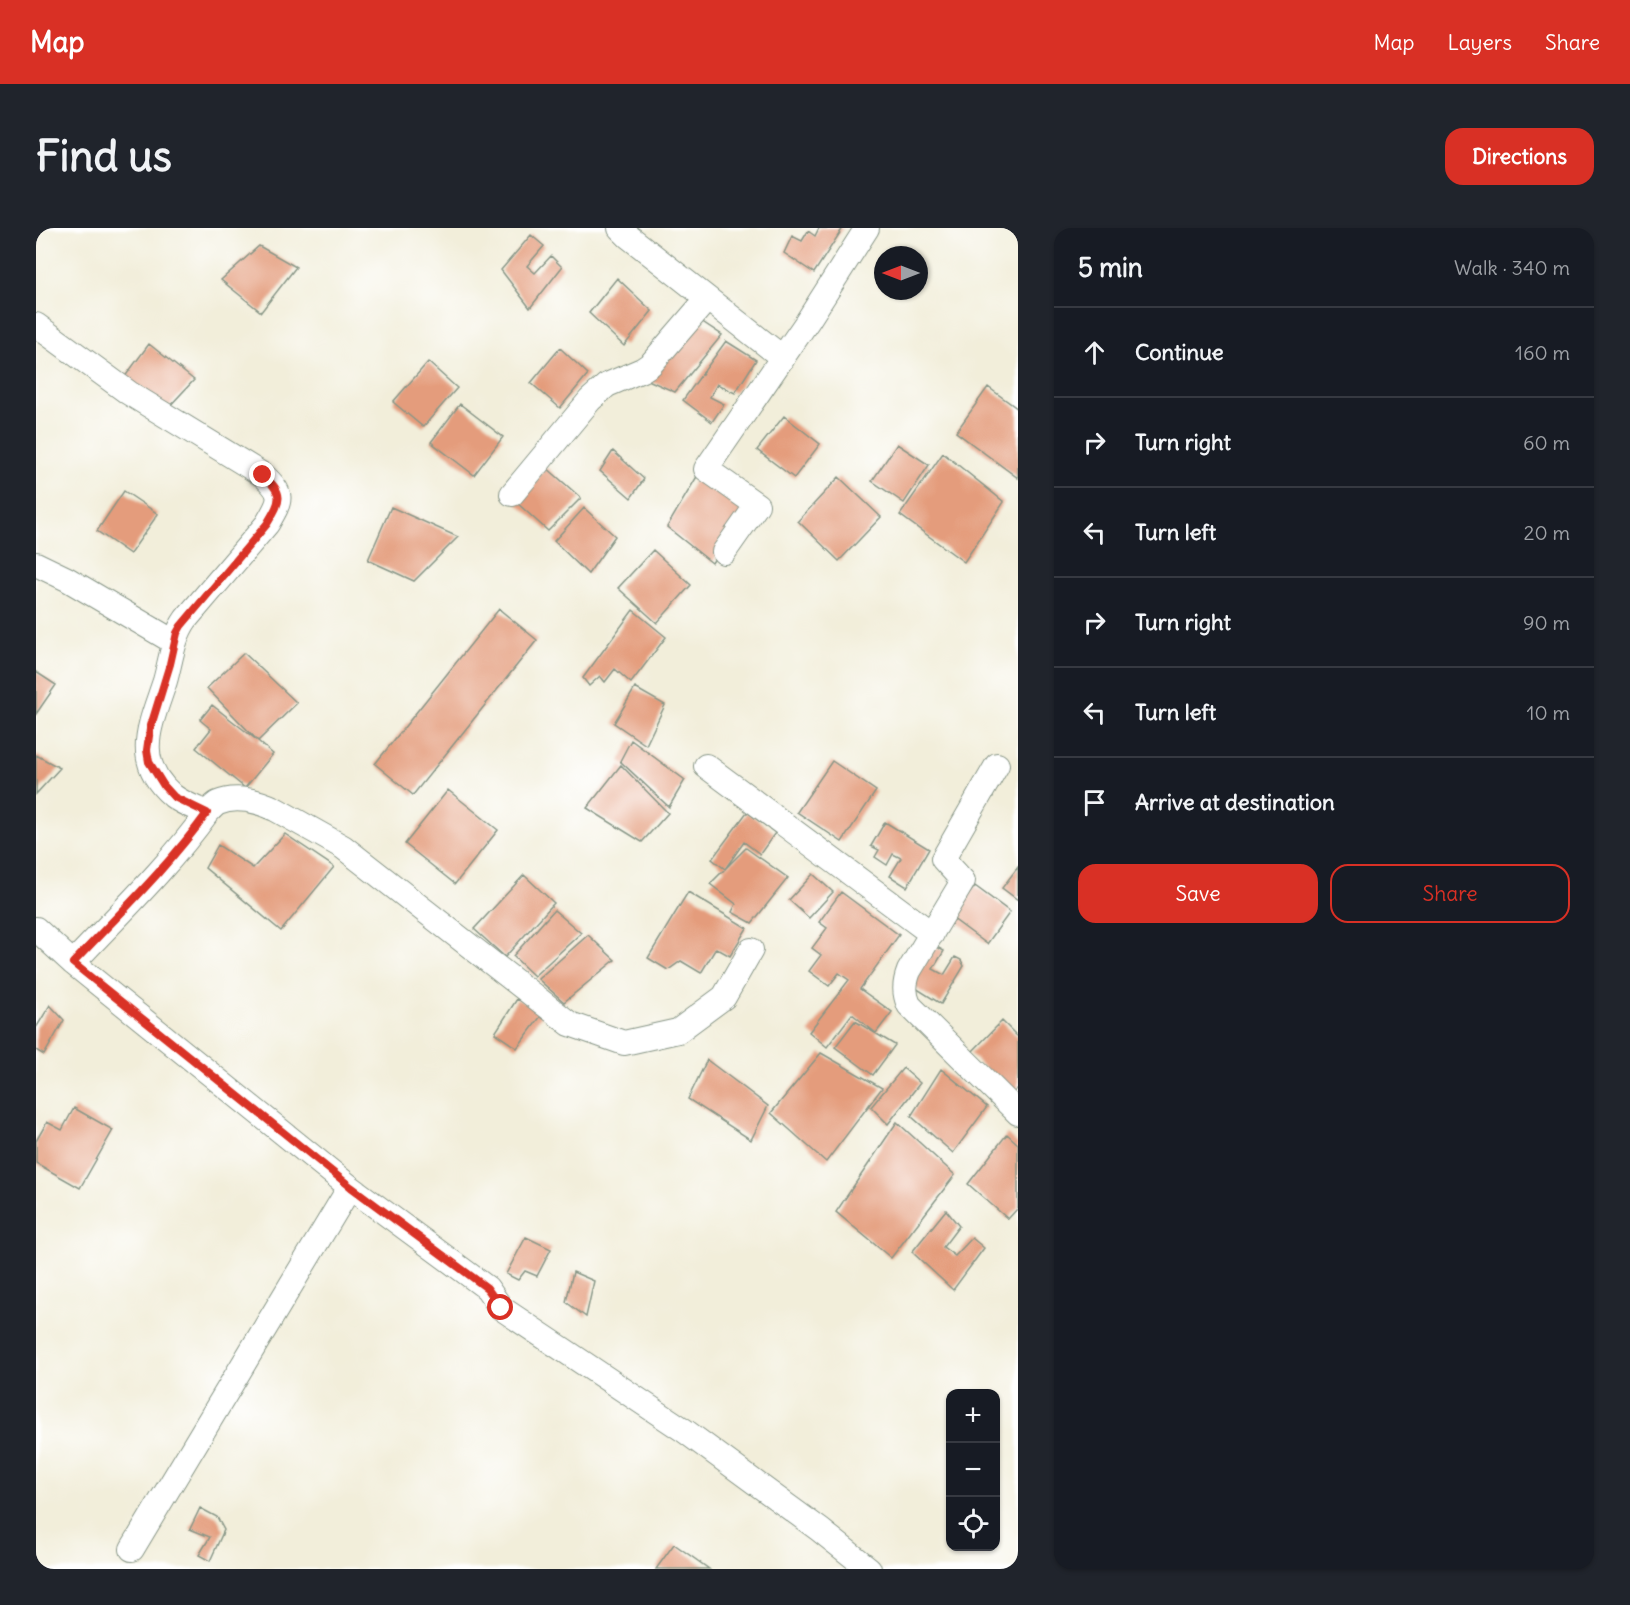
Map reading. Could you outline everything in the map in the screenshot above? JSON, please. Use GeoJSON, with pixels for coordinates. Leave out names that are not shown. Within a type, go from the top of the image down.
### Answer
{"type":"FeatureCollection","features":[{"type":"Feature","properties":{"kind":"street"},"geometry":{"type":"LineString","coordinates":[[620,228],[783,358]]}},
{"type":"Feature","properties":{"kind":"street"},"geometry":{"type":"LineString","coordinates":[[724,552],[758,505],[706,470],[783,358],[867,228]]}},
{"type":"Feature","properties":{"kind":"street"},"geometry":{"type":"LineString","coordinates":[[512,494],[590,400],[607,385],[651,364],[707,298]]}},
{"type":"Feature","properties":{"kind":"street"},"geometry":{"type":"LineString","coordinates":[[36,326],[129,393],[263,475],[276,487],[279,496],[277,507],[267,524],[186,619],[177,633],[150,729],[147,750],[149,762],[164,786],[174,797],[207,813]]}},
{"type":"Feature","properties":{"kind":"street"},"geometry":{"type":"LineString","coordinates":[[36,564],[67,579],[174,642]]}},
{"type":"Feature","properties":{"kind":"street"},"geometry":{"type":"LineString","coordinates":[[997,765],[943,859],[963,881],[909,971],[905,982],[905,995],[909,1005],[1018,1113]]}},
{"type":"Feature","properties":{"kind":"street"},"geometry":{"type":"LineString","coordinates":[[706,766],[932,934]]}},
{"type":"Feature","properties":{"kind":"street"},"geometry":{"type":"LineString","coordinates":[[73,963],[153,879],[189,838],[207,813],[218,803],[233,800],[250,800],[265,804],[343,847],[570,1024],[624,1043],[678,1031],[724,997],[751,950]]}},
{"type":"Feature","properties":{"kind":"street"},"geometry":{"type":"LineString","coordinates":[[36,930],[73,963],[351,1187],[487,1288],[501,1308],[685,1431],[820,1530],[869,1569]]}},
{"type":"Feature","properties":{"kind":"street"},"geometry":{"type":"LineString","coordinates":[[132,1549],[351,1187]]}},
{"type":"Feature","properties":{"kind":"building"},"geometry":{"type":"Polygon","coordinates":[[[819,228],[843,228],[814,273],[784,253],[792,236],[802,241],[808,231],[815,236],[819,228]]]}},
{"type":"Feature","properties":{"kind":"building"},"geometry":{"type":"Polygon","coordinates":[[[531,235],[544,246],[527,266],[535,273],[551,256],[562,267],[530,308],[501,270],[531,235]]]}},
{"type":"Feature","properties":{"kind":"building"},"geometry":{"type":"Polygon","coordinates":[[[259,246],[296,267],[261,312],[221,280],[259,246]]]}},
{"type":"Feature","properties":{"kind":"building"},"geometry":{"type":"Polygon","coordinates":[[[617,278],[652,311],[624,346],[589,313],[617,278]]]}},
{"type":"Feature","properties":{"kind":"building"},"geometry":{"type":"Polygon","coordinates":[[[698,319],[722,335],[675,392],[648,380],[698,319]]]}},
{"type":"Feature","properties":{"kind":"building"},"geometry":{"type":"Polygon","coordinates":[[[726,341],[756,360],[735,393],[717,384],[710,397],[724,404],[712,422],[683,400],[726,341]]]}},
{"type":"Feature","properties":{"kind":"building"},"geometry":{"type":"Polygon","coordinates":[[[149,344],[194,380],[166,410],[121,382],[149,344]]]}},
{"type":"Feature","properties":{"kind":"building"},"geometry":{"type":"Polygon","coordinates":[[[560,348],[588,374],[560,408],[531,383],[560,348]]]}},
{"type":"Feature","properties":{"kind":"building"},"geometry":{"type":"Polygon","coordinates":[[[428,362],[457,388],[423,427],[393,402],[428,362]]]}},
{"type":"Feature","properties":{"kind":"building"},"geometry":{"type":"Polygon","coordinates":[[[988,387],[1018,409],[1018,478],[956,432],[988,387]]]}},
{"type":"Feature","properties":{"kind":"building"},"geometry":{"type":"Polygon","coordinates":[[[460,404],[503,437],[474,475],[431,442],[460,404]]]}},
{"type":"Feature","properties":{"kind":"building"},"geometry":{"type":"Polygon","coordinates":[[[784,416],[820,444],[794,478],[757,450],[784,416]]]}},
{"type":"Feature","properties":{"kind":"building"},"geometry":{"type":"Polygon","coordinates":[[[897,444],[929,465],[904,503],[872,481],[897,444]]]}},
{"type":"Feature","properties":{"kind":"building"},"geometry":{"type":"Polygon","coordinates":[[[613,451],[644,479],[631,498],[600,471],[613,451]]]}},
{"type":"Feature","properties":{"kind":"building"},"geometry":{"type":"Polygon","coordinates":[[[943,453],[1004,502],[964,562],[900,515],[943,453]]]}},
{"type":"Feature","properties":{"kind":"building"},"geometry":{"type":"Polygon","coordinates":[[[546,467],[581,498],[548,531],[516,502],[546,467]]]}},
{"type":"Feature","properties":{"kind":"building"},"geometry":{"type":"Polygon","coordinates":[[[699,473],[749,505],[712,563],[667,527],[699,473]]]}},
{"type":"Feature","properties":{"kind":"building"},"geometry":{"type":"Polygon","coordinates":[[[839,477],[881,517],[839,561],[798,521],[839,477]]]}},
{"type":"Feature","properties":{"kind":"building"},"geometry":{"type":"Polygon","coordinates":[[[124,491],[158,514],[130,554],[97,531],[124,491]]]}},
{"type":"Feature","properties":{"kind":"building"},"geometry":{"type":"Polygon","coordinates":[[[391,507],[458,537],[414,581],[368,560],[391,507]]]}},
{"type":"Feature","properties":{"kind":"building"},"geometry":{"type":"Polygon","coordinates":[[[584,508],[615,536],[588,574],[554,541],[584,508]]]}},
{"type":"Feature","properties":{"kind":"building"},"geometry":{"type":"Polygon","coordinates":[[[653,550],[691,585],[657,623],[618,588],[653,550]]]}},
{"type":"Feature","properties":{"kind":"building"},"geometry":{"type":"Polygon","coordinates":[[[499,609],[537,640],[413,795],[375,764],[499,609]]]}},
{"type":"Feature","properties":{"kind":"building"},"geometry":{"type":"Polygon","coordinates":[[[633,610],[666,637],[631,683],[615,669],[605,682],[600,676],[589,686],[583,678],[633,610]]]}},
{"type":"Feature","properties":{"kind":"building"},"geometry":{"type":"Polygon","coordinates":[[[244,653],[297,703],[258,741],[207,688],[244,653]]]}},
{"type":"Feature","properties":{"kind":"building"},"geometry":{"type":"Polygon","coordinates":[[[36,672],[56,685],[36,714],[36,672]]]}},
{"type":"Feature","properties":{"kind":"building"},"geometry":{"type":"Polygon","coordinates":[[[635,688],[665,705],[646,745],[614,723],[635,688]]]}},
{"type":"Feature","properties":{"kind":"building"},"geometry":{"type":"Polygon","coordinates":[[[212,705],[273,754],[245,788],[196,748],[211,729],[200,720],[212,705]]]}},
{"type":"Feature","properties":{"kind":"building"},"geometry":{"type":"Polygon","coordinates":[[[631,740],[685,780],[669,807],[620,761],[631,740]]]}},
{"type":"Feature","properties":{"kind":"building"},"geometry":{"type":"Polygon","coordinates":[[[36,755],[60,768],[36,794],[36,755]]]}},
{"type":"Feature","properties":{"kind":"building"},"geometry":{"type":"Polygon","coordinates":[[[832,761],[876,791],[842,842],[797,812],[832,761]]]}},
{"type":"Feature","properties":{"kind":"building"},"geometry":{"type":"Polygon","coordinates":[[[621,765],[668,813],[642,842],[587,808],[621,765]]]}},
{"type":"Feature","properties":{"kind":"building"},"geometry":{"type":"Polygon","coordinates":[[[448,790],[498,830],[455,884],[405,844],[448,790]]]}},
{"type":"Feature","properties":{"kind":"building"},"geometry":{"type":"Polygon","coordinates":[[[747,812],[775,833],[760,854],[744,842],[725,869],[712,859],[747,812]]]}},
{"type":"Feature","properties":{"kind":"building"},"geometry":{"type":"Polygon","coordinates":[[[885,822],[929,849],[907,887],[890,876],[901,858],[893,854],[887,865],[875,857],[879,850],[871,846],[885,822]]]}},
{"type":"Feature","properties":{"kind":"building"},"geometry":{"type":"Polygon","coordinates":[[[285,834],[334,867],[281,931],[205,868],[218,845],[253,868],[285,834]]]}},
{"type":"Feature","properties":{"kind":"building"},"geometry":{"type":"Polygon","coordinates":[[[746,848],[788,878],[752,923],[732,912],[736,904],[710,884],[746,848]]]}},
{"type":"Feature","properties":{"kind":"building"},"geometry":{"type":"Polygon","coordinates":[[[1018,867],[1018,900],[1002,888],[1018,867]]]}},
{"type":"Feature","properties":{"kind":"building"},"geometry":{"type":"Polygon","coordinates":[[[813,874],[833,892],[809,918],[789,900],[813,874]]]}},
{"type":"Feature","properties":{"kind":"building"},"geometry":{"type":"Polygon","coordinates":[[[524,875],[554,903],[505,957],[474,929],[524,875]]]}},
{"type":"Feature","properties":{"kind":"building"},"geometry":{"type":"Polygon","coordinates":[[[975,886],[1010,912],[987,944],[952,918],[975,886]]]}},
{"type":"Feature","properties":{"kind":"building"},"geometry":{"type":"Polygon","coordinates":[[[688,892],[747,928],[730,956],[716,948],[701,973],[681,961],[668,970],[648,958],[688,892]]]}},
{"type":"Feature","properties":{"kind":"building"},"geometry":{"type":"Polygon","coordinates":[[[841,892],[899,935],[860,989],[892,1012],[876,1033],[852,1014],[827,1047],[809,1032],[849,980],[839,973],[829,986],[809,971],[821,955],[812,948],[827,928],[819,922],[841,892]]]}},
{"type":"Feature","properties":{"kind":"building"},"geometry":{"type":"Polygon","coordinates":[[[554,910],[581,933],[534,976],[513,956],[554,910]]]}},
{"type":"Feature","properties":{"kind":"building"},"geometry":{"type":"Polygon","coordinates":[[[588,935],[615,960],[564,1002],[538,979],[588,935]]]}},
{"type":"Feature","properties":{"kind":"building"},"geometry":{"type":"Polygon","coordinates":[[[935,946],[944,951],[933,969],[944,975],[955,957],[961,960],[964,966],[941,1004],[911,985],[935,946]]]}},
{"type":"Feature","properties":{"kind":"building"},"geometry":{"type":"Polygon","coordinates":[[[517,999],[544,1012],[517,1048],[495,1033],[517,999]]]}},
{"type":"Feature","properties":{"kind":"building"},"geometry":{"type":"Polygon","coordinates":[[[50,1005],[64,1020],[44,1055],[36,1050],[36,1028],[50,1005]]]}},
{"type":"Feature","properties":{"kind":"building"},"geometry":{"type":"Polygon","coordinates":[[[855,1021],[895,1045],[873,1075],[835,1047],[855,1021]]]}},
{"type":"Feature","properties":{"kind":"building"},"geometry":{"type":"Polygon","coordinates":[[[1002,1021],[1018,1037],[1018,1088],[1011,1095],[970,1054],[1002,1021]]]}},
{"type":"Feature","properties":{"kind":"building"},"geometry":{"type":"Polygon","coordinates":[[[821,1053],[882,1088],[826,1162],[771,1113],[821,1053]]]}},
{"type":"Feature","properties":{"kind":"building"},"geometry":{"type":"Polygon","coordinates":[[[707,1060],[768,1106],[751,1140],[688,1099],[707,1060]]]}},
{"type":"Feature","properties":{"kind":"building"},"geometry":{"type":"Polygon","coordinates":[[[903,1068],[920,1083],[888,1124],[871,1107],[903,1068]]]}},
{"type":"Feature","properties":{"kind":"building"},"geometry":{"type":"Polygon","coordinates":[[[941,1069],[987,1107],[953,1153],[911,1116],[941,1069]]]}},
{"type":"Feature","properties":{"kind":"building"},"geometry":{"type":"Polygon","coordinates":[[[74,1108],[113,1130],[80,1188],[36,1163],[36,1141],[47,1122],[62,1130],[74,1108]]]}},
{"type":"Feature","properties":{"kind":"building"},"geometry":{"type":"Polygon","coordinates":[[[897,1122],[955,1175],[891,1258],[836,1212],[897,1122]]]}},
{"type":"Feature","properties":{"kind":"building"},"geometry":{"type":"Polygon","coordinates":[[[1007,1134],[1018,1144],[1018,1208],[1008,1219],[968,1184],[1007,1134]]]}},
{"type":"Feature","properties":{"kind":"building"},"geometry":{"type":"Polygon","coordinates":[[[946,1210],[959,1226],[943,1247],[955,1256],[972,1238],[984,1248],[953,1290],[912,1252],[946,1210]]]}},
{"type":"Feature","properties":{"kind":"building"},"geometry":{"type":"Polygon","coordinates":[[[526,1237],[551,1249],[537,1276],[525,1271],[518,1280],[506,1274],[526,1237]]]}},
{"type":"Feature","properties":{"kind":"building"},"geometry":{"type":"Polygon","coordinates":[[[573,1272],[594,1281],[586,1317],[566,1302],[573,1272]]]}},
{"type":"Feature","properties":{"kind":"building"},"geometry":{"type":"Polygon","coordinates":[[[200,1508],[217,1517],[224,1530],[210,1561],[199,1555],[210,1537],[190,1529],[200,1508]]]}},
{"type":"Feature","properties":{"kind":"building"},"geometry":{"type":"Polygon","coordinates":[[[674,1544],[709,1569],[656,1569],[674,1544]]]}},
{"type":"Feature","properties":{"kind":"route"},"geometry":{"type":"LineString","coordinates":[[263,475],[276,487],[279,496],[277,507],[267,524],[181,626],[177,633],[150,729],[147,750],[149,762],[155,773],[174,797],[207,813],[189,838],[153,879],[73,963],[351,1187],[487,1288],[501,1308]]}}]}
